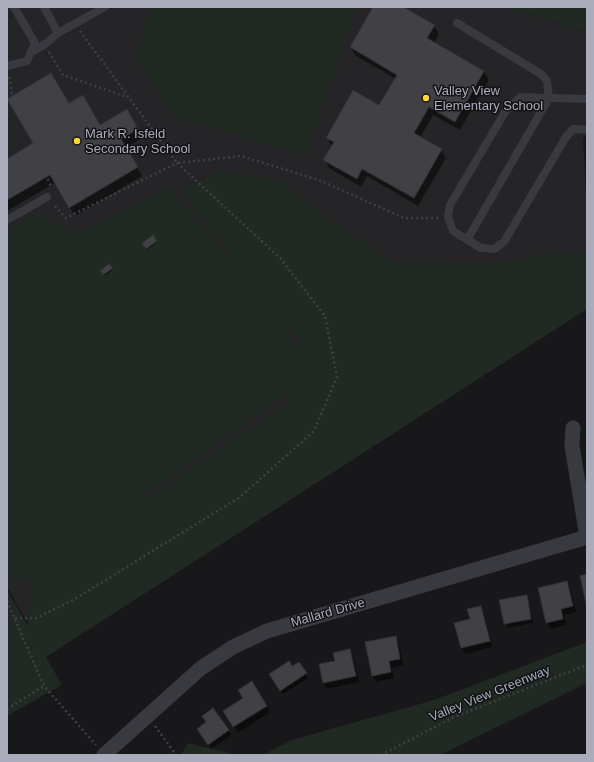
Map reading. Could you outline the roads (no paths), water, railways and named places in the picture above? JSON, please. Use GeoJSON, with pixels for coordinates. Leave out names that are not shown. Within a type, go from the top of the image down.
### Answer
{"type":"FeatureCollection","features":[{"type":"Feature","properties":{"kind":"street"},"geometry":{"type":"LineString","coordinates":[[573,428],[572,446],[587,537]]}},
{"type":"Feature","properties":{"kind":"street","name":"Mallard Drive"},"geometry":{"type":"LineString","coordinates":[[104,755],[201,668],[233,647],[267,631],[587,537]]}},
{"type":"Feature","properties":{"kind":"lane"},"geometry":{"type":"LineString","coordinates":[[8,66],[27,61],[35,43],[14,7]]}},
{"type":"Feature","properties":{"kind":"lane"},"geometry":{"type":"LineString","coordinates":[[44,7],[58,32]]}},
{"type":"Feature","properties":{"kind":"lane"},"geometry":{"type":"LineString","coordinates":[[30,53],[44,45],[58,32],[100,8]]}},
{"type":"Feature","properties":{"kind":"lane"},"geometry":{"type":"LineString","coordinates":[[457,23],[541,74],[547,81],[549,98],[467,240]]}},
{"type":"Feature","properties":{"kind":"lane"},"geometry":{"type":"LineString","coordinates":[[587,99],[520,97],[505,112],[450,206],[448,217],[453,231],[480,248],[494,249],[504,242],[566,137],[573,129],[587,130]]}},
{"type":"Feature","properties":{"kind":"lane"},"geometry":{"type":"LineString","coordinates":[[7,220],[47,197]]}},
{"type":"Feature","properties":{"kind":"place","name":"Valley View Elementary School"},"geometry":{"type":"Point","coordinates":[426,98]}},
{"type":"Feature","properties":{"kind":"place","name":"Mark R. Isfeld Secondary School"},"geometry":{"type":"Point","coordinates":[77,141]}}]}
